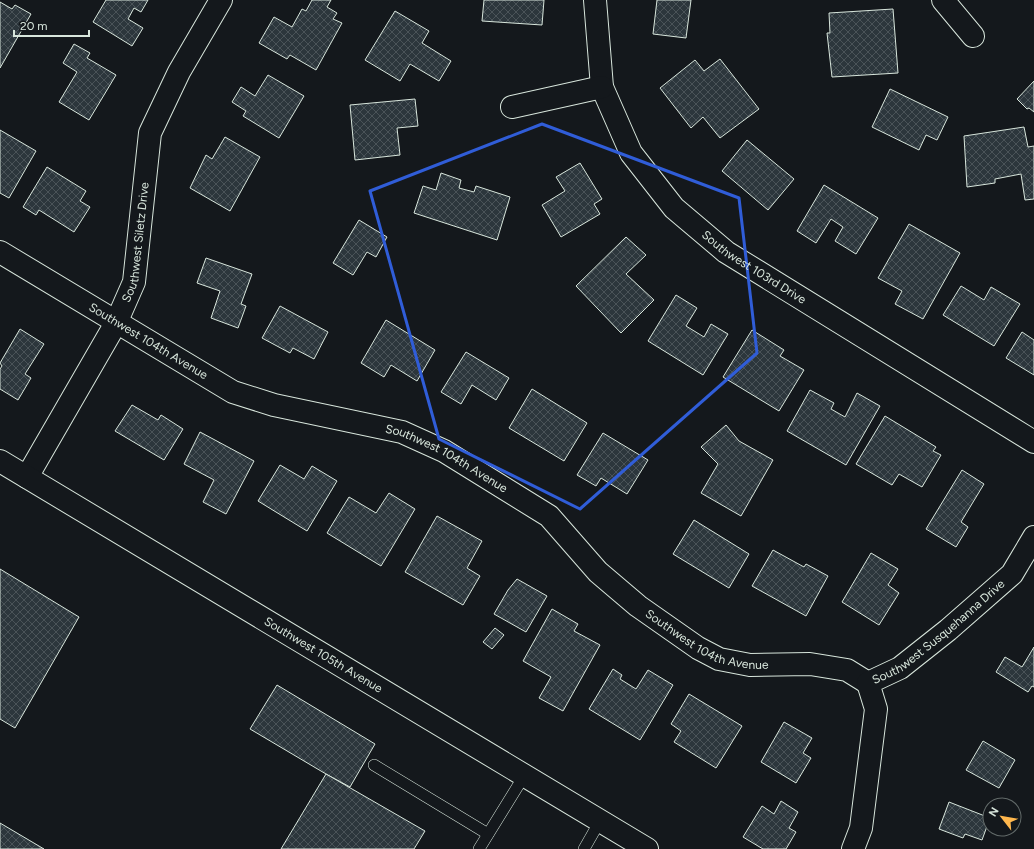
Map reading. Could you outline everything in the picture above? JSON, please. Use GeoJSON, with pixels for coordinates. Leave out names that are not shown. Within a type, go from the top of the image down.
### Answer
{"type":"FeatureCollection","features":[{"type":"Feature","properties":{"kind":"street","name":"Southwest Siletz Drive"},"geometry":{"type":"LineString","coordinates":[[27,477],[116,323],[134,282],[150,133],[179,72],[221,0]]}},
{"type":"Feature","properties":{"kind":"street","name":"Southwest 103rd Drive"},"geometry":{"type":"LineString","coordinates":[[595,0],[602,87],[631,153],[674,208],[726,252],[1034,442]]}},
{"type":"Feature","properties":{"kind":"street"},"geometry":{"type":"LineString","coordinates":[[943,0],[973,36]]}},
{"type":"Feature","properties":{"kind":"street"},"geometry":{"type":"LineString","coordinates":[[512,107],[602,87]]}},
{"type":"Feature","properties":{"kind":"street","name":"Southwest 104th Avenue"},"geometry":{"type":"LineString","coordinates":[[0,252],[233,392],[274,405],[402,432],[444,451],[549,516],[598,572],[638,606],[698,648],[719,659],[750,665],[810,664],[847,670],[868,683]]}},
{"type":"Feature","properties":{"kind":"street","name":"Southwest 105th Avenue"},"geometry":{"type":"LineString","coordinates":[[0,461],[647,849]]}},
{"type":"Feature","properties":{"kind":"street","name":"Southwest Susquehanna Drive"},"geometry":{"type":"LineString","coordinates":[[853,849],[861,828],[876,709],[868,683],[900,668],[954,625],[1012,574],[1034,537]]}},
{"type":"Feature","properties":{"kind":"lane"},"geometry":{"type":"LineString","coordinates":[[374,765],[488,834]]}},
{"type":"Feature","properties":{"kind":"lane"},"geometry":{"type":"LineString","coordinates":[[479,849],[524,776]]}},
{"type":"Feature","properties":{"kind":"lane"},"geometry":{"type":"LineString","coordinates":[[584,849],[600,821]]}},
{"type":"Feature","properties":{"kind":"highlighted area"},"geometry":{"type":"Polygon","coordinates":[[[542,124],[739,198],[757,353],[580,509],[439,439],[370,191],[542,124]]]}},
{"type":"Feature","properties":{"kind":"building"},"geometry":{"type":"Polygon","coordinates":[[[106,0],[148,0],[141,12],[134,8],[128,19],[143,28],[132,46],[93,22],[106,0]]]}},
{"type":"Feature","properties":{"kind":"building"},"geometry":{"type":"Polygon","coordinates":[[[312,0],[331,0],[327,7],[337,13],[333,19],[342,23],[316,70],[290,55],[287,59],[259,43],[274,17],[292,27],[302,9],[306,11],[312,0]]]}},
{"type":"Feature","properties":{"kind":"building"},"geometry":{"type":"Polygon","coordinates":[[[484,0],[544,0],[542,25],[482,21],[484,0]]]}},
{"type":"Feature","properties":{"kind":"building"},"geometry":{"type":"Polygon","coordinates":[[[657,0],[691,0],[686,38],[653,34],[657,0]]]}},
{"type":"Feature","properties":{"kind":"building"},"geometry":{"type":"Polygon","coordinates":[[[0,2],[12,9],[15,5],[31,14],[0,68],[0,2]]]}},
{"type":"Feature","properties":{"kind":"building"},"geometry":{"type":"Polygon","coordinates":[[[893,9],[898,73],[832,77],[827,33],[830,33],[829,13],[893,9]]]}},
{"type":"Feature","properties":{"kind":"building"},"geometry":{"type":"Polygon","coordinates":[[[395,11],[429,31],[422,43],[451,61],[439,81],[410,64],[400,81],[365,60],[395,11]]]}},
{"type":"Feature","properties":{"kind":"building"},"geometry":{"type":"Polygon","coordinates":[[[74,44],[90,53],[87,58],[116,75],[89,120],[59,102],[77,72],[63,63],[74,44]]]}},
{"type":"Feature","properties":{"kind":"building"},"geometry":{"type":"Polygon","coordinates":[[[720,59],[759,109],[720,138],[703,117],[691,128],[660,88],[695,60],[704,71],[720,59]]]}},
{"type":"Feature","properties":{"kind":"building"},"geometry":{"type":"Polygon","coordinates":[[[268,75],[304,96],[279,138],[243,116],[246,111],[232,102],[241,87],[255,96],[268,75]]]}},
{"type":"Feature","properties":{"kind":"building"},"geometry":{"type":"Polygon","coordinates":[[[1034,81],[1034,112],[1029,108],[1027,109],[1017,99],[1034,81]]]}},
{"type":"Feature","properties":{"kind":"building"},"geometry":{"type":"Polygon","coordinates":[[[890,89],[948,117],[937,140],[926,135],[919,150],[872,127],[890,89]]]}},
{"type":"Feature","properties":{"kind":"building"},"geometry":{"type":"Polygon","coordinates":[[[415,99],[418,126],[397,128],[400,155],[355,160],[350,105],[415,99]]]}},
{"type":"Feature","properties":{"kind":"building"},"geometry":{"type":"Polygon","coordinates":[[[1024,127],[1028,147],[1034,146],[1034,199],[1025,200],[1021,174],[995,179],[995,183],[967,187],[964,136],[1024,127]]]}},
{"type":"Feature","properties":{"kind":"building"},"geometry":{"type":"Polygon","coordinates":[[[0,130],[36,151],[9,198],[0,193],[0,130]]]}},
{"type":"Feature","properties":{"kind":"building"},"geometry":{"type":"Polygon","coordinates":[[[225,137],[260,157],[230,211],[190,188],[206,155],[212,159],[225,137]]]}},
{"type":"Feature","properties":{"kind":"building"},"geometry":{"type":"Polygon","coordinates":[[[747,140],[794,179],[768,210],[722,171],[747,140]]]}},
{"type":"Feature","properties":{"kind":"building"},"geometry":{"type":"Polygon","coordinates":[[[580,163],[602,199],[594,204],[600,214],[561,237],[542,205],[565,191],[556,177],[580,163]]]}},
{"type":"Feature","properties":{"kind":"building"},"geometry":{"type":"Polygon","coordinates":[[[47,167],[86,191],[80,201],[90,207],[74,232],[39,210],[36,215],[23,207],[47,167]]]}},
{"type":"Feature","properties":{"kind":"building"},"geometry":{"type":"Polygon","coordinates":[[[441,173],[461,180],[459,188],[474,192],[476,186],[510,197],[497,240],[414,213],[423,186],[436,190],[441,173]]]}},
{"type":"Feature","properties":{"kind":"building"},"geometry":{"type":"Polygon","coordinates":[[[824,185],[878,218],[856,254],[835,241],[843,227],[831,219],[816,243],[797,231],[824,185]]]}},
{"type":"Feature","properties":{"kind":"building"},"geometry":{"type":"Polygon","coordinates":[[[359,220],[387,237],[376,257],[367,252],[353,275],[333,263],[359,220]]]}},
{"type":"Feature","properties":{"kind":"building"},"geometry":{"type":"Polygon","coordinates":[[[909,224],[960,253],[923,319],[895,304],[902,291],[878,278],[909,224]]]}},
{"type":"Feature","properties":{"kind":"building"},"geometry":{"type":"Polygon","coordinates":[[[626,237],[646,255],[626,274],[654,300],[621,333],[576,286],[626,237]]]}},
{"type":"Feature","properties":{"kind":"building"},"geometry":{"type":"Polygon","coordinates":[[[206,258],[252,274],[241,304],[246,306],[238,328],[211,318],[220,291],[197,283],[206,258]]]}},
{"type":"Feature","properties":{"kind":"building"},"geometry":{"type":"Polygon","coordinates":[[[961,286],[984,300],[991,287],[1020,304],[994,346],[943,315],[961,286]]]}},
{"type":"Feature","properties":{"kind":"building"},"geometry":{"type":"Polygon","coordinates":[[[676,295],[697,308],[686,326],[704,337],[711,324],[728,334],[703,375],[648,341],[676,295]]]}},
{"type":"Feature","properties":{"kind":"building"},"geometry":{"type":"Polygon","coordinates":[[[280,306],[328,332],[314,359],[293,348],[290,353],[262,338],[280,306]]]}},
{"type":"Feature","properties":{"kind":"building"},"geometry":{"type":"Polygon","coordinates":[[[386,320],[435,350],[417,381],[391,365],[384,377],[361,363],[386,320]]]}},
{"type":"Feature","properties":{"kind":"building"},"geometry":{"type":"Polygon","coordinates":[[[20,329],[44,344],[25,374],[31,378],[18,400],[0,389],[0,369],[2,366],[0,363],[20,329]]]}},
{"type":"Feature","properties":{"kind":"building"},"geometry":{"type":"Polygon","coordinates":[[[752,330],[784,350],[780,356],[804,370],[779,411],[723,377],[752,330]]]}},
{"type":"Feature","properties":{"kind":"building"},"geometry":{"type":"Polygon","coordinates":[[[1022,332],[1034,340],[1034,375],[1006,358],[1022,332]]]}},
{"type":"Feature","properties":{"kind":"building"},"geometry":{"type":"Polygon","coordinates":[[[466,352],[509,378],[496,400],[472,385],[461,404],[441,392],[466,352]]]}},
{"type":"Feature","properties":{"kind":"building"},"geometry":{"type":"Polygon","coordinates":[[[532,389],[587,423],[564,461],[509,428],[532,389]]]}},
{"type":"Feature","properties":{"kind":"building"},"geometry":{"type":"Polygon","coordinates":[[[810,390],[834,403],[831,409],[845,417],[857,393],[880,406],[846,465],[787,431],[810,390]]]}},
{"type":"Feature","properties":{"kind":"building"},"geometry":{"type":"Polygon","coordinates":[[[132,405],[158,420],[161,415],[183,429],[164,460],[115,431],[132,405]]]}},
{"type":"Feature","properties":{"kind":"building"},"geometry":{"type":"Polygon","coordinates":[[[885,416],[936,447],[933,451],[941,455],[922,487],[899,474],[892,485],[856,464],[885,416]]]}},
{"type":"Feature","properties":{"kind":"building"},"geometry":{"type":"Polygon","coordinates":[[[726,425],[739,441],[773,460],[741,516],[701,493],[718,464],[701,447],[726,425]]]}},
{"type":"Feature","properties":{"kind":"building"},"geometry":{"type":"Polygon","coordinates":[[[200,432],[254,461],[226,514],[203,502],[214,480],[184,464],[200,432]]]}},
{"type":"Feature","properties":{"kind":"building"},"geometry":{"type":"Polygon","coordinates":[[[603,433],[648,460],[627,494],[601,478],[596,486],[577,475],[603,433]]]}},
{"type":"Feature","properties":{"kind":"building"},"geometry":{"type":"Polygon","coordinates":[[[280,465],[304,479],[312,466],[337,481],[307,531],[258,501],[280,465]]]}},
{"type":"Feature","properties":{"kind":"building"},"geometry":{"type":"Polygon","coordinates":[[[962,470],[984,484],[961,522],[968,527],[956,547],[926,529],[962,470]]]}},
{"type":"Feature","properties":{"kind":"building"},"geometry":{"type":"Polygon","coordinates":[[[389,493],[415,509],[381,566],[327,533],[349,497],[376,513],[389,493]]]}},
{"type":"Feature","properties":{"kind":"building"},"geometry":{"type":"Polygon","coordinates":[[[437,516],[482,541],[467,568],[480,576],[463,605],[405,572],[437,516]]]}},
{"type":"Feature","properties":{"kind":"building"},"geometry":{"type":"Polygon","coordinates":[[[694,520],[749,554],[729,588],[673,554],[694,520]]]}},
{"type":"Feature","properties":{"kind":"building"},"geometry":{"type":"Polygon","coordinates":[[[773,550],[804,567],[806,564],[828,576],[806,616],[752,586],[773,550]]]}},
{"type":"Feature","properties":{"kind":"building"},"geometry":{"type":"Polygon","coordinates":[[[871,553],[898,569],[888,585],[899,593],[879,625],[842,602],[871,553]]]}},
{"type":"Feature","properties":{"kind":"building"},"geometry":{"type":"Polygon","coordinates":[[[0,569],[79,617],[15,728],[0,719],[0,569]]]}},
{"type":"Feature","properties":{"kind":"building"},"geometry":{"type":"Polygon","coordinates":[[[517,579],[547,596],[526,632],[494,614],[508,590],[517,579]]]}},
{"type":"Feature","properties":{"kind":"building"},"geometry":{"type":"Polygon","coordinates":[[[552,609],[578,624],[574,631],[600,645],[563,711],[539,698],[551,677],[523,661],[552,609]]]}},
{"type":"Feature","properties":{"kind":"building"},"geometry":{"type":"Polygon","coordinates":[[[495,628],[504,635],[492,649],[483,642],[495,628]]]}},
{"type":"Feature","properties":{"kind":"building"},"geometry":{"type":"Polygon","coordinates":[[[1034,647],[1034,687],[1032,686],[1028,692],[996,672],[1005,657],[1022,667],[1034,647]]]}},
{"type":"Feature","properties":{"kind":"building"},"geometry":{"type":"Polygon","coordinates":[[[613,669],[622,675],[620,679],[636,689],[648,670],[673,685],[640,740],[589,709],[613,669]]]}},
{"type":"Feature","properties":{"kind":"building"},"geometry":{"type":"Polygon","coordinates":[[[277,685],[375,744],[350,787],[250,729],[277,685]]]}},
{"type":"Feature","properties":{"kind":"building"},"geometry":{"type":"Polygon","coordinates":[[[689,694],[742,726],[716,768],[674,742],[681,731],[671,724],[689,694]]]}},
{"type":"Feature","properties":{"kind":"building"},"geometry":{"type":"Polygon","coordinates":[[[784,722],[812,738],[803,753],[811,758],[796,783],[761,762],[784,722]]]}},
{"type":"Feature","properties":{"kind":"building"},"geometry":{"type":"Polygon","coordinates":[[[983,741],[1015,760],[999,788],[966,770],[983,741]]]}},
{"type":"Feature","properties":{"kind":"building"},"geometry":{"type":"Polygon","coordinates":[[[326,774],[425,831],[414,849],[281,849],[326,774]]]}},
{"type":"Feature","properties":{"kind":"building"},"geometry":{"type":"Polygon","coordinates":[[[781,801],[798,812],[789,828],[796,832],[786,849],[763,849],[743,837],[762,806],[774,814],[781,801]]]}},
{"type":"Feature","properties":{"kind":"building"},"geometry":{"type":"Polygon","coordinates":[[[949,802],[982,815],[982,840],[965,834],[963,838],[939,829],[949,802]]]}},
{"type":"Feature","properties":{"kind":"building"},"geometry":{"type":"Polygon","coordinates":[[[0,823],[44,849],[0,849],[0,823]]]}}]}
